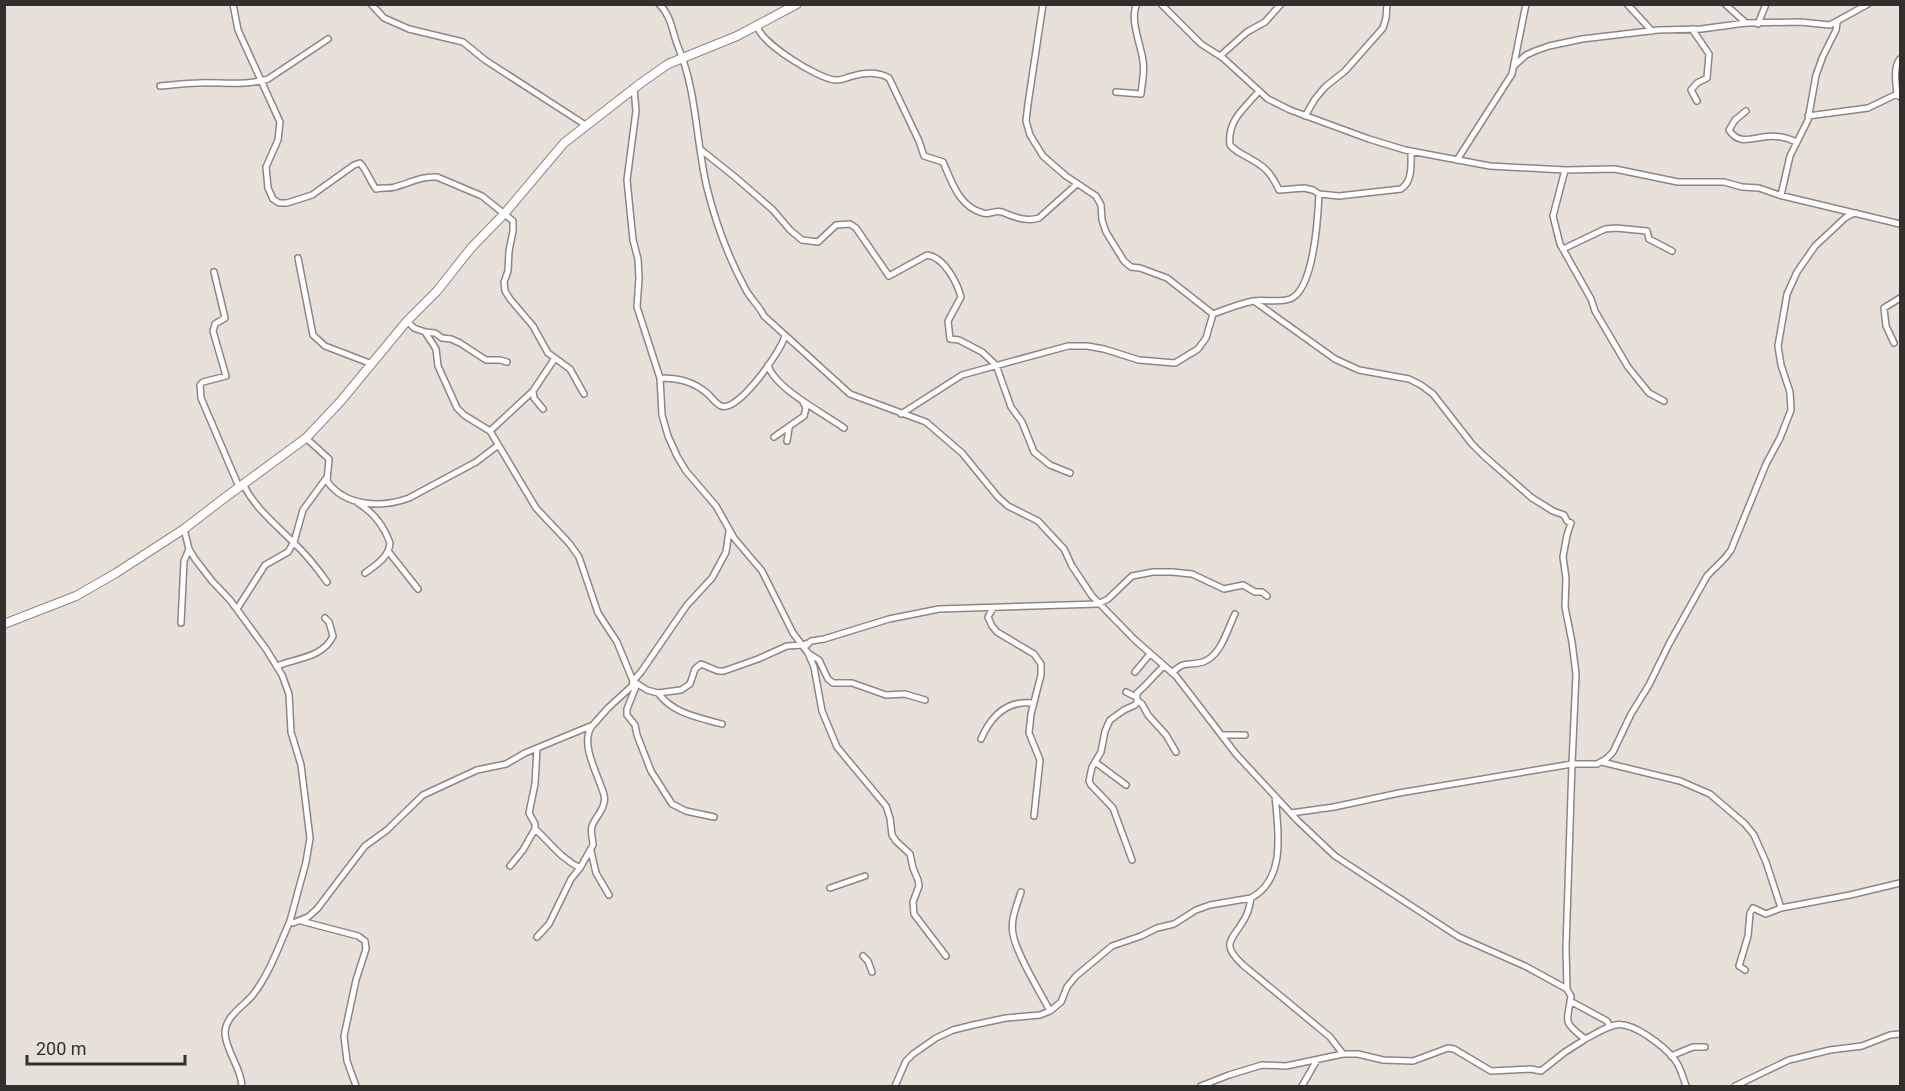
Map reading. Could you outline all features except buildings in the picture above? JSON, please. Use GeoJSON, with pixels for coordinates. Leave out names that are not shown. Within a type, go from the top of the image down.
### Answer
{"type":"FeatureCollection","features":[{"type":"Feature","properties":{"kind":"main road"},"geometry":{"type":"LineString","coordinates":[[4,624],[91,588],[184,529],[306,438],[407,321],[437,291],[471,248],[505,213],[555,152],[656,72],[682,57],[757,26],[795,5]]}},
{"type":"Feature","properties":{"kind":"street"},"geometry":{"type":"LineString","coordinates":[[233,4],[238,30],[280,122],[278,140],[266,167],[268,188],[273,199],[279,203],[287,203],[312,195],[360,163],[376,189],[393,188],[423,177],[437,177],[482,196],[505,213],[513,224],[508,251],[508,271],[504,282],[505,291],[533,326],[548,353],[570,369],[584,394]]}},
{"type":"Feature","properties":{"kind":"street"},"geometry":{"type":"LineString","coordinates":[[371,4],[384,18],[409,29],[463,42],[485,60],[587,126]]}},
{"type":"Feature","properties":{"kind":"street"},"geometry":{"type":"LineString","coordinates":[[659,4],[669,15],[689,83],[706,186],[716,222],[747,293],[764,316],[850,394],[926,422],[962,453],[1008,506],[1038,521],[1064,549],[1083,584],[1098,604],[1172,673],[1236,754],[1335,856],[1445,928],[1567,988]]}},
{"type":"Feature","properties":{"kind":"street"},"geometry":{"type":"LineString","coordinates":[[1043,4],[1029,90],[1026,121],[1030,135],[1043,156],[1077,184],[1096,196],[1101,205],[1106,232],[1124,261],[1131,267],[1167,278],[1213,314]]}},
{"type":"Feature","properties":{"kind":"street"},"geometry":{"type":"LineString","coordinates":[[1116,92],[1141,94],[1144,63],[1134,19],[1137,4]]}},
{"type":"Feature","properties":{"kind":"street"},"geometry":{"type":"LineString","coordinates":[[1161,4],[1201,44],[1220,56],[1277,104],[1369,139],[1411,151],[1490,166],[1565,171],[1615,169],[1678,182],[1724,182],[1742,187],[1759,188],[1900,224]]}},
{"type":"Feature","properties":{"kind":"street"},"geometry":{"type":"LineString","coordinates":[[1220,56],[1246,32],[1264,22],[1281,4]]}},
{"type":"Feature","properties":{"kind":"street"},"geometry":{"type":"LineString","coordinates":[[1305,116],[1325,87],[1345,71],[1383,28],[1387,4]]}},
{"type":"Feature","properties":{"kind":"street"},"geometry":{"type":"LineString","coordinates":[[1456,160],[1512,74],[1526,4]]}},
{"type":"Feature","properties":{"kind":"street"},"geometry":{"type":"LineString","coordinates":[[1627,4],[1652,31]]}},
{"type":"Feature","properties":{"kind":"street"},"geometry":{"type":"LineString","coordinates":[[1725,4],[1746,23]]}},
{"type":"Feature","properties":{"kind":"street"},"geometry":{"type":"LineString","coordinates":[[1758,24],[1766,4]]}},
{"type":"Feature","properties":{"kind":"street"},"geometry":{"type":"LineString","coordinates":[[1514,66],[1526,55],[1549,46],[1602,36],[1746,23],[1800,22],[1830,25],[1868,4]]}},
{"type":"Feature","properties":{"kind":"street"},"geometry":{"type":"LineString","coordinates":[[1781,195],[1790,156],[1808,116],[1816,75],[1837,23]]}},
{"type":"Feature","properties":{"kind":"street"},"geometry":{"type":"LineString","coordinates":[[757,26],[763,36],[789,58],[823,77],[836,80],[863,74],[880,74],[889,78],[924,156],[943,162],[956,192],[964,201],[986,214],[1000,211],[1031,221],[1039,218],[1077,184]]}},
{"type":"Feature","properties":{"kind":"street"},"geometry":{"type":"LineString","coordinates":[[1692,29],[1709,54],[1707,78],[1697,83],[1691,90],[1697,101]]}},
{"type":"Feature","properties":{"kind":"street"},"geometry":{"type":"LineString","coordinates":[[160,86],[198,83],[238,84],[262,81],[328,39]]}},
{"type":"Feature","properties":{"kind":"street"},"geometry":{"type":"LineString","coordinates":[[1808,116],[1868,108],[1899,96],[1897,63],[1900,59]]}},
{"type":"Feature","properties":{"kind":"street"},"geometry":{"type":"LineString","coordinates":[[634,88],[636,111],[627,180],[633,240],[638,259],[637,307],[660,378],[662,415],[671,444],[687,471],[716,506],[729,531],[762,571],[787,622],[819,660],[828,679],[833,683],[852,683],[886,695],[905,694],[925,700]]}},
{"type":"Feature","properties":{"kind":"street"},"geometry":{"type":"LineString","coordinates":[[1259,91],[1237,114],[1229,139],[1230,145],[1238,153],[1267,169],[1279,190],[1304,188],[1319,194],[1339,195],[1401,189],[1409,180],[1411,151]]}},
{"type":"Feature","properties":{"kind":"street"},"geometry":{"type":"LineString","coordinates":[[1746,111],[1735,120],[1729,130],[1733,136],[1748,141],[1765,137],[1787,137],[1796,142]]}},
{"type":"Feature","properties":{"kind":"street"},"geometry":{"type":"LineString","coordinates":[[700,149],[773,210],[802,240],[819,242],[836,225],[850,224],[856,228],[889,276],[927,255],[938,259],[947,267],[961,297],[948,321],[950,339],[959,340],[982,352],[996,365],[1011,407],[1022,422],[1034,452],[1050,465],[1070,473]]}},
{"type":"Feature","properties":{"kind":"street"},"geometry":{"type":"LineString","coordinates":[[1565,171],[1553,216],[1563,249],[1591,299],[1595,311],[1628,367],[1649,393],[1664,401]]}},
{"type":"Feature","properties":{"kind":"street"},"geometry":{"type":"LineString","coordinates":[[1213,314],[1254,301],[1289,300],[1296,296],[1309,269],[1319,194]]}},
{"type":"Feature","properties":{"kind":"street"},"geometry":{"type":"LineString","coordinates":[[1291,813],[1572,764],[1592,765],[1610,756],[1708,574],[1723,562],[1731,550],[1766,464],[1787,422],[1791,410],[1790,392],[1778,346],[1784,309],[1793,280],[1808,255],[1824,237],[1845,218],[1856,213]]}},
{"type":"Feature","properties":{"kind":"street"},"geometry":{"type":"LineString","coordinates":[[1563,249],[1605,229],[1616,228],[1647,231],[1649,239],[1672,251]]}},
{"type":"Feature","properties":{"kind":"street"},"geometry":{"type":"LineString","coordinates":[[298,258],[313,335],[325,346],[372,364]]}},
{"type":"Feature","properties":{"kind":"street"},"geometry":{"type":"LineString","coordinates":[[214,272],[225,318],[215,324],[213,331],[226,376],[203,382],[200,385],[201,398],[241,485],[269,520],[294,542],[327,582]]}},
{"type":"Feature","properties":{"kind":"street"},"geometry":{"type":"LineString","coordinates":[[1894,343],[1886,326],[1884,308],[1900,298]]}},
{"type":"Feature","properties":{"kind":"street"},"geometry":{"type":"LineString","coordinates":[[1254,301],[1335,359],[1370,372],[1409,379],[1421,385],[1433,394],[1483,455],[1532,498],[1564,515],[1571,523],[1563,557],[1566,578],[1565,607],[1576,674],[1566,948],[1567,988],[1571,996],[1569,1026],[1585,1039]]}},
{"type":"Feature","properties":{"kind":"street"},"geometry":{"type":"LineString","coordinates":[[901,414],[962,375],[1068,346],[1104,349],[1139,360],[1175,363],[1198,350],[1206,338],[1213,314]]}},
{"type":"Feature","properties":{"kind":"street"},"geometry":{"type":"LineString","coordinates":[[407,321],[414,328],[451,339],[486,360],[507,362]]}},
{"type":"Feature","properties":{"kind":"street"},"geometry":{"type":"LineString","coordinates":[[425,332],[436,349],[438,366],[457,408],[490,431],[536,508],[579,557],[598,613],[617,642],[635,683],[627,715],[636,725],[637,735],[651,771],[672,804],[686,811],[714,817]]}},
{"type":"Feature","properties":{"kind":"street"},"geometry":{"type":"LineString","coordinates":[[660,378],[683,379],[702,389],[720,406],[730,407],[737,402],[779,351],[785,336]]}},
{"type":"Feature","properties":{"kind":"street"},"geometry":{"type":"LineString","coordinates":[[490,431],[533,391],[555,358]]}},
{"type":"Feature","properties":{"kind":"street"},"geometry":{"type":"LineString","coordinates":[[768,365],[775,378],[802,401],[844,428]]}},
{"type":"Feature","properties":{"kind":"street"},"geometry":{"type":"LineString","coordinates":[[533,391],[534,398],[543,409]]}},
{"type":"Feature","properties":{"kind":"street"},"geometry":{"type":"LineString","coordinates":[[774,437],[804,416],[806,408],[802,401]]}},
{"type":"Feature","properties":{"kind":"street"},"geometry":{"type":"LineString","coordinates":[[787,441],[789,428]]}},
{"type":"Feature","properties":{"kind":"street"},"geometry":{"type":"LineString","coordinates":[[306,438],[329,459],[327,481],[332,487],[365,508],[379,522],[390,543],[388,551],[378,564],[365,573]]}},
{"type":"Feature","properties":{"kind":"street"},"geometry":{"type":"LineString","coordinates":[[354,501],[378,504],[400,501],[476,462],[497,446]]}},
{"type":"Feature","properties":{"kind":"street"},"geometry":{"type":"LineString","coordinates":[[237,609],[265,565],[288,552],[294,542],[303,510],[327,477]]}},
{"type":"Feature","properties":{"kind":"street"},"geometry":{"type":"LineString","coordinates":[[184,529],[189,549],[203,570],[237,609],[277,666],[289,694],[291,732],[301,765],[310,827],[309,850],[290,921],[278,950],[256,990],[226,1024],[227,1044],[240,1073],[242,1086]]}},
{"type":"Feature","properties":{"kind":"street"},"geometry":{"type":"LineString","coordinates":[[537,937],[549,924],[571,879],[593,845],[592,826],[602,808],[604,798],[590,752],[588,733],[608,708],[635,683],[687,605],[712,578],[726,552],[729,531]]}},
{"type":"Feature","properties":{"kind":"street"},"geometry":{"type":"LineString","coordinates":[[181,622],[184,561],[189,549]]}},
{"type":"Feature","properties":{"kind":"street"},"geometry":{"type":"LineString","coordinates":[[388,551],[418,589]]}},
{"type":"Feature","properties":{"kind":"street"},"geometry":{"type":"LineString","coordinates":[[635,683],[658,693],[671,692],[688,686],[695,669],[701,664],[724,671],[787,646],[806,647],[889,619],[939,609],[1098,604],[1108,599],[1132,576],[1153,572],[1192,574],[1224,589],[1243,585],[1267,596]]}},
{"type":"Feature","properties":{"kind":"street"},"geometry":{"type":"LineString","coordinates":[[993,608],[987,617],[997,632],[1034,654],[1041,664],[1041,675],[1033,703],[1029,734],[1040,760],[1034,816]]}},
{"type":"Feature","properties":{"kind":"street"},"geometry":{"type":"LineString","coordinates":[[1172,673],[1181,664],[1203,662],[1215,655],[1235,614]]}},
{"type":"Feature","properties":{"kind":"street"},"geometry":{"type":"LineString","coordinates":[[277,666],[307,657],[330,643],[333,636],[329,622],[325,618]]}},
{"type":"Feature","properties":{"kind":"street"},"geometry":{"type":"LineString","coordinates":[[806,647],[814,667],[822,711],[837,747],[886,806],[892,835],[910,854],[918,880],[919,885],[913,902],[914,914],[946,956]]}},
{"type":"Feature","properties":{"kind":"street"},"geometry":{"type":"LineString","coordinates":[[1135,672],[1150,654]]}},
{"type":"Feature","properties":{"kind":"street"},"geometry":{"type":"LineString","coordinates":[[1132,860],[1113,808],[1089,782],[1090,772],[1101,752],[1105,731],[1110,720],[1135,705],[1137,693],[1164,666]]}},
{"type":"Feature","properties":{"kind":"street"},"geometry":{"type":"LineString","coordinates":[[1126,692],[1142,704],[1148,715],[1167,735],[1176,752]]}},
{"type":"Feature","properties":{"kind":"street"},"geometry":{"type":"LineString","coordinates":[[658,693],[665,702],[681,712],[722,724]]}},
{"type":"Feature","properties":{"kind":"street"},"geometry":{"type":"LineString","coordinates":[[981,739],[992,719],[1004,707],[1020,702],[1033,703]]}},
{"type":"Feature","properties":{"kind":"street"},"geometry":{"type":"LineString","coordinates":[[290,921],[293,923],[301,921],[313,913],[365,846],[387,830],[423,795],[477,770],[506,764],[537,748],[593,725]]}},
{"type":"Feature","properties":{"kind":"street"},"geometry":{"type":"LineString","coordinates":[[1222,735],[1245,735]]}},
{"type":"Feature","properties":{"kind":"street"},"geometry":{"type":"LineString","coordinates":[[510,866],[523,850],[535,829],[529,813],[534,793],[537,748]]}},
{"type":"Feature","properties":{"kind":"street"},"geometry":{"type":"LineString","coordinates":[[1095,762],[1126,785]]}},
{"type":"Feature","properties":{"kind":"street"},"geometry":{"type":"LineString","coordinates":[[1602,762],[1680,781],[1710,794],[1745,824],[1754,835],[1781,908]]}},
{"type":"Feature","properties":{"kind":"street"},"geometry":{"type":"LineString","coordinates":[[895,1086],[906,1061],[927,1043],[944,1034],[973,1025],[1013,1017],[1040,1015],[1050,1011],[1061,1002],[1067,987],[1076,976],[1112,946],[1157,928],[1174,924],[1196,910],[1210,905],[1251,898],[1262,891],[1272,875],[1278,854],[1275,796]]}},
{"type":"Feature","properties":{"kind":"street"},"geometry":{"type":"LineString","coordinates":[[535,829],[567,862],[580,868]]}},
{"type":"Feature","properties":{"kind":"street"},"geometry":{"type":"LineString","coordinates":[[591,851],[596,873],[609,895]]}},
{"type":"Feature","properties":{"kind":"street"},"geometry":{"type":"LineString","coordinates":[[830,888],[866,876]]}},
{"type":"Feature","properties":{"kind":"street"},"geometry":{"type":"LineString","coordinates":[[1745,970],[1739,966],[1753,908],[1766,914],[1781,908],[1900,883]]}},
{"type":"Feature","properties":{"kind":"street"},"geometry":{"type":"LineString","coordinates":[[1021,892],[1013,919],[1012,934],[1050,1011]]}},
{"type":"Feature","properties":{"kind":"street"},"geometry":{"type":"LineString","coordinates":[[1251,898],[1247,915],[1229,942],[1229,949],[1243,965],[1330,1037],[1343,1054]]}},
{"type":"Feature","properties":{"kind":"street"},"geometry":{"type":"LineString","coordinates":[[301,921],[358,936],[365,941],[366,949],[356,980],[344,1036],[347,1061],[356,1086]]}},
{"type":"Feature","properties":{"kind":"street"},"geometry":{"type":"LineString","coordinates":[[863,956],[868,961],[872,972]]}},
{"type":"Feature","properties":{"kind":"street"},"geometry":{"type":"LineString","coordinates":[[1570,1001],[1607,1022],[1610,1027]]}},
{"type":"Feature","properties":{"kind":"street"},"geometry":{"type":"LineString","coordinates":[[1201,1086],[1262,1065],[1286,1066],[1343,1054],[1358,1054],[1383,1060],[1413,1061],[1448,1048],[1454,1049],[1491,1071],[1530,1069],[1541,1071],[1585,1039],[1616,1025],[1630,1026],[1646,1035],[1671,1056],[1680,1068],[1686,1086]]}},
{"type":"Feature","properties":{"kind":"street"},"geometry":{"type":"LineString","coordinates":[[1735,1086],[1789,1060],[1830,1050],[1862,1046],[1890,1035],[1900,1034]]}},
{"type":"Feature","properties":{"kind":"street"},"geometry":{"type":"LineString","coordinates":[[1671,1056],[1693,1047],[1705,1047]]}},
{"type":"Feature","properties":{"kind":"street"},"geometry":{"type":"LineString","coordinates":[[1302,1086],[1317,1060]]}}]}
